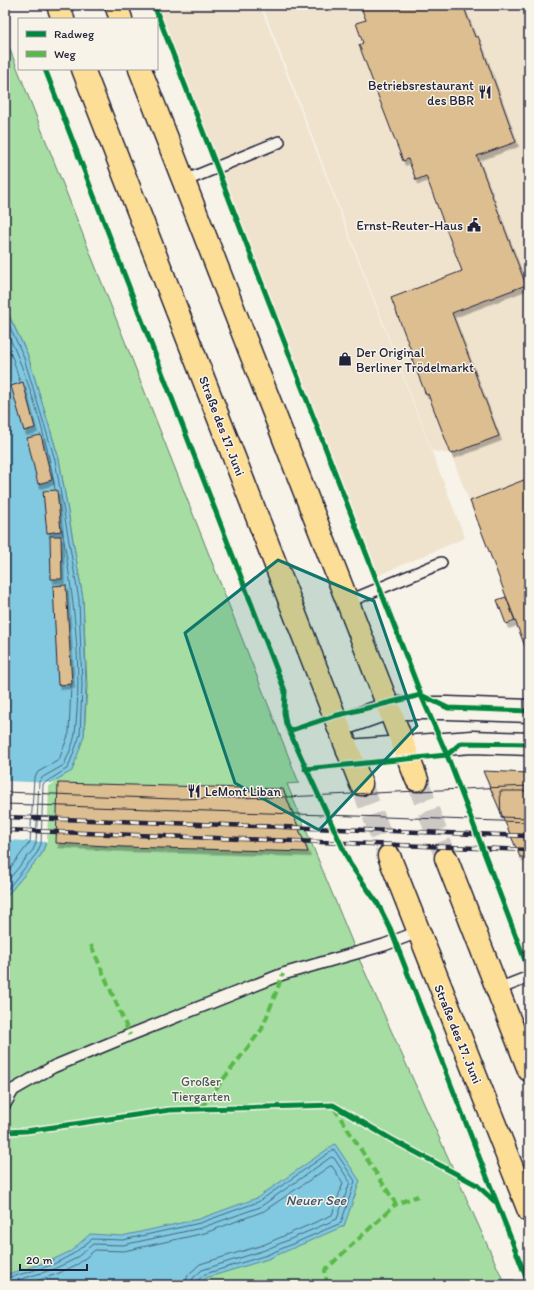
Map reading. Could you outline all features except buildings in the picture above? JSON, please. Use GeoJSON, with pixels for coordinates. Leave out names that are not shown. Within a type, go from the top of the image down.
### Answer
{"type":"FeatureCollection","features":[{"type":"Feature","properties":{"kind":"main road"},"geometry":{"type":"LineString","coordinates":[[58,5],[63,18]]}},
{"type":"Feature","properties":{"kind":"main road"},"geometry":{"type":"LineString","coordinates":[[116,5],[121,18]]}},
{"type":"Feature","properties":{"kind":"main road","name":"Straße des 17. Juni"},"geometry":{"type":"LineString","coordinates":[[83,70],[361,784]]}},
{"type":"Feature","properties":{"kind":"main road"},"geometry":{"type":"LineString","coordinates":[[140,70],[417,780]]}},
{"type":"Feature","properties":{"kind":"main road","name":"Straße des 17. Juni"},"geometry":{"type":"LineString","coordinates":[[389,856],[529,1211]]}},
{"type":"Feature","properties":{"kind":"main road"},"geometry":{"type":"LineString","coordinates":[[446,858],[529,1070]]}},
{"type":"Feature","properties":{"kind":"street"},"geometry":{"type":"LineString","coordinates":[[338,726],[389,708],[448,708],[529,711]]}},
{"type":"Feature","properties":{"kind":"street"},"geometry":{"type":"LineString","coordinates":[[348,751],[472,742],[529,744]]}},
{"type":"Feature","properties":{"kind":"lane"},"geometry":{"type":"LineString","coordinates":[[184,181],[279,142]]}},
{"type":"Feature","properties":{"kind":"lane"},"geometry":{"type":"LineString","coordinates":[[347,602],[441,563]]}},
{"type":"Feature","properties":{"kind":"lane"},"geometry":{"type":"LineString","coordinates":[[5,1104],[13,1090],[53,1067],[283,974],[384,945],[418,932]]}},
{"type":"Feature","properties":{"kind":"lane"},"geometry":{"type":"LineString","coordinates":[[498,989],[529,977]]}},
{"type":"Feature","properties":{"kind":"highlighted area"},"geometry":{"type":"Polygon","coordinates":[[[278,560],[374,601],[417,726],[319,830],[235,783],[185,633],[278,560]]]}},
{"type":"Feature","properties":{"kind":"shaded area","name":"Der Original Berliner Trödelmarkt"},"geometry":{"type":"Polygon","coordinates":[[[158,5],[260,5],[465,538],[379,575],[158,5]]]}},
{"type":"Feature","properties":{"kind":"shaded area"},"geometry":{"type":"Polygon","coordinates":[[[262,5],[529,5],[529,657],[451,454],[432,451],[262,5]]]}},
{"type":"Feature","properties":{"kind":"green space","name":"Großer Tiergarten"},"geometry":{"type":"Polygon","coordinates":[[[5,37],[299,783],[287,784],[360,961],[503,1280],[514,1280],[516,1285],[5,1285],[5,898],[41,855],[45,845],[47,784],[84,736],[87,686],[83,599],[59,459],[27,353],[5,307],[5,37]]]}},
{"type":"Feature","properties":{"kind":"water"},"geometry":{"type":"Polygon","coordinates":[[[5,308],[27,353],[59,459],[83,599],[86,686],[84,736],[72,771],[47,785],[45,845],[41,855],[5,898],[5,308]]]}},
{"type":"Feature","properties":{"kind":"water","name":"Neuer See"},"geometry":{"type":"Polygon","coordinates":[[[335,1144],[360,1181],[344,1226],[268,1259],[206,1278],[198,1285],[5,1285],[5,1275],[50,1261],[71,1251],[90,1234],[122,1236],[199,1219],[257,1198],[335,1144]]]}},
{"type":"Feature","properties":{"kind":"pier"},"geometry":{"type":"Polygon","coordinates":[[[5,781],[55,783],[49,786],[47,842],[5,840],[5,781]]]}},
{"type":"Feature","properties":{"kind":"tunnel"},"geometry":{"type":"LineString","coordinates":[[417,780],[446,858]]}},
{"type":"Feature","properties":{"kind":"tunnel"},"geometry":{"type":"LineString","coordinates":[[361,784],[389,856]]}},
{"type":"Feature","properties":{"kind":"tram line"},"geometry":{"type":"LineString","coordinates":[[5,792],[173,799],[285,797],[529,786]]}},
{"type":"Feature","properties":{"kind":"tram line"},"geometry":{"type":"LineString","coordinates":[[5,804],[529,822]]}},
{"type":"Feature","properties":{"kind":"railway"},"geometry":{"type":"LineString","coordinates":[[5,817],[529,836]]}},
{"type":"Feature","properties":{"kind":"railway"},"geometry":{"type":"LineString","coordinates":[[5,830],[529,850]]}},
{"type":"Feature","properties":{"kind":"marked path"},"geometry":{"type":"LineString","coordinates":[[91,945],[130,1035]]}},
{"type":"Feature","properties":{"kind":"marked path"},"geometry":{"type":"LineString","coordinates":[[201,1108],[262,1029],[283,974]]}},
{"type":"Feature","properties":{"kind":"marked path"},"geometry":{"type":"LineString","coordinates":[[334,1108],[396,1204],[418,1196]]}},
{"type":"Feature","properties":{"kind":"marked path"},"geometry":{"type":"LineString","coordinates":[[327,1285],[325,1270],[396,1204]]}},
{"type":"Feature","properties":{"kind":"cycle path"},"geometry":{"type":"LineString","coordinates":[[154,5],[421,695],[447,755],[529,971]]}},
{"type":"Feature","properties":{"kind":"cycle path"},"geometry":{"type":"LineString","coordinates":[[45,70],[285,691],[284,712],[286,724],[350,864],[378,904],[390,928],[529,1285]]}},
{"type":"Feature","properties":{"kind":"cycle path"},"geometry":{"type":"LineString","coordinates":[[289,731],[334,716],[421,695],[448,708],[529,711]]}},
{"type":"Feature","properties":{"kind":"cycle path"},"geometry":{"type":"LineString","coordinates":[[305,769],[447,755],[461,743],[529,744]]}},
{"type":"Feature","properties":{"kind":"cycle path"},"geometry":{"type":"LineString","coordinates":[[5,1132],[26,1131],[170,1110],[333,1105],[391,1139],[477,1185],[494,1201]]}},
{"type":"Feature","properties":{"kind":"place","name":"Betriebsrestaurant des BBR"},"geometry":{"type":"Point","coordinates":[485,92]}},
{"type":"Feature","properties":{"kind":"place","name":"Ernst-Reuter-Haus"},"geometry":{"type":"Point","coordinates":[474,225]}},
{"type":"Feature","properties":{"kind":"place","name":"Der Original Berliner Trödelmarkt"},"geometry":{"type":"Point","coordinates":[345,359]}},
{"type":"Feature","properties":{"kind":"place","name":"LeMont Liban"},"geometry":{"type":"Point","coordinates":[194,791]}}]}
